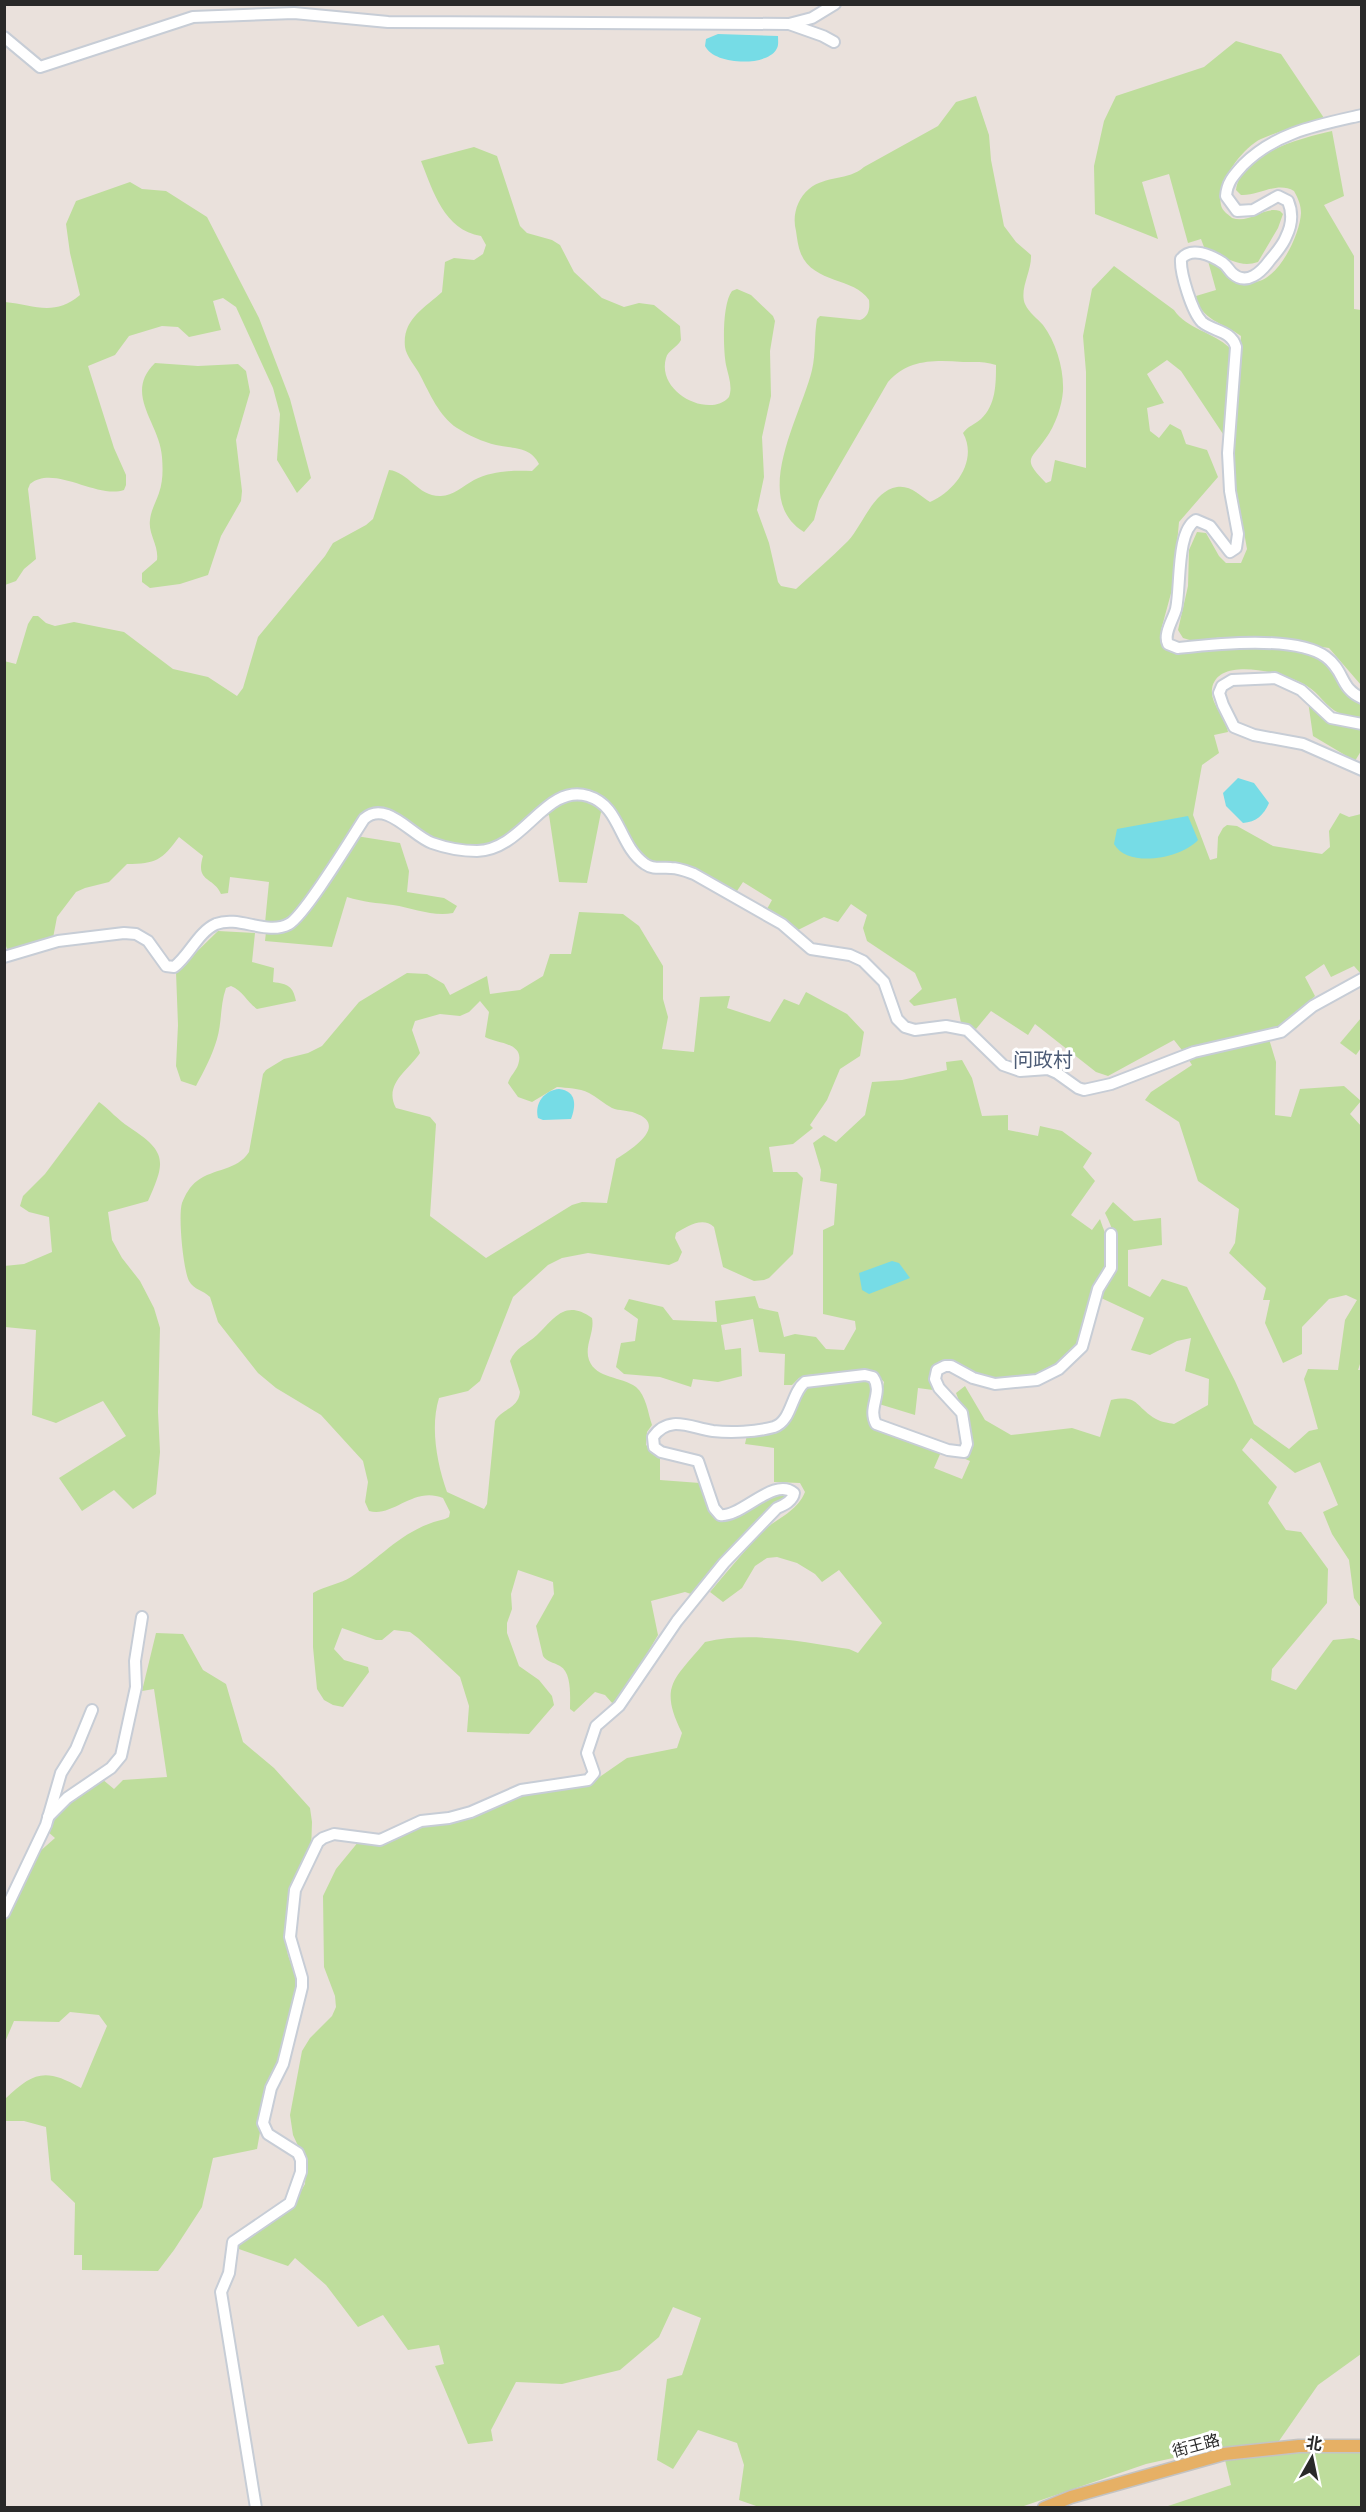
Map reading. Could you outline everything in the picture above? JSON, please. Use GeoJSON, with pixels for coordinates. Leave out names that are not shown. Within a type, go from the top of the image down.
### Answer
{"type":"FeatureCollection","features":[{"type":"Feature","properties":{"kind":"main road","name":"街王路"},"geometry":{"type":"LineString","coordinates":[[1044,2508],[1071,2497],[1224,2454],[1299,2446],[1362,2446]]}},
{"type":"Feature","properties":{"kind":"street"},"geometry":{"type":"LineString","coordinates":[[4,37],[40,67],[200,16],[294,13],[424,23],[789,24],[805,21],[835,4]]}},
{"type":"Feature","properties":{"kind":"street"},"geometry":{"type":"LineString","coordinates":[[200,5],[200,16]]}},
{"type":"Feature","properties":{"kind":"street"},"geometry":{"type":"LineString","coordinates":[[789,24],[834,42]]}},
{"type":"Feature","properties":{"kind":"street"},"geometry":{"type":"LineString","coordinates":[[1362,116],[1306,128],[1286,135],[1252,156],[1231,178],[1226,196],[1237,211],[1253,210],[1278,196],[1285,199],[1290,208],[1291,220],[1288,235],[1261,272],[1250,278],[1239,277],[1222,262],[1194,252],[1186,253],[1181,259],[1181,270],[1195,313],[1205,324],[1230,336],[1236,347],[1228,472],[1238,534],[1236,548],[1230,552],[1207,524],[1196,520],[1189,525],[1183,541],[1178,601],[1166,637],[1168,644],[1178,648],[1246,643],[1310,649],[1335,664],[1349,691],[1362,698]]}},
{"type":"Feature","properties":{"kind":"street"},"geometry":{"type":"LineString","coordinates":[[1362,724],[1331,718],[1301,690],[1275,678],[1232,680],[1222,686],[1219,693],[1222,705],[1234,727],[1254,735],[1303,744],[1362,770]]}},
{"type":"Feature","properties":{"kind":"street"},"geometry":{"type":"LineString","coordinates":[[4,957],[58,941],[124,933],[136,934],[145,939],[166,966],[174,967],[215,925],[231,923],[276,928],[291,923],[315,894],[364,819],[370,814],[387,814],[431,843],[480,851],[507,842],[517,836],[534,817],[557,800],[580,795],[607,806],[629,847],[650,867],[672,867],[693,874],[782,924],[811,949],[850,955],[863,961],[884,982],[897,1019],[905,1027],[915,1030],[946,1026],[966,1030],[1003,1065],[1020,1071],[1048,1069],[1084,1090],[1111,1084],[1194,1052],[1281,1032],[1313,1006],[1362,979]]}},
{"type":"Feature","properties":{"kind":"street"},"geometry":{"type":"LineString","coordinates":[[256,2508],[221,2292],[229,2273],[232,2242],[290,2203],[301,2172],[301,2160],[298,2153],[268,2134],[263,2123],[271,2088],[283,2064],[302,1987],[302,1978],[290,1940],[295,1890],[318,1842],[334,1834],[380,1840],[421,1821],[471,1812],[521,1790],[588,1780],[592,1776],[593,1770],[587,1753],[596,1726],[619,1706],[677,1621],[724,1563],[777,1508],[788,1502],[795,1493],[790,1489],[777,1490],[745,1504],[732,1514],[720,1515],[714,1508],[698,1461],[656,1449],[653,1437],[662,1428],[677,1423],[724,1431],[773,1427],[783,1421],[796,1391],[805,1382],[865,1374],[873,1377],[878,1385],[872,1412],[876,1424],[948,1450],[963,1452],[968,1444],[962,1413],[939,1388],[935,1379],[937,1370],[951,1366],[973,1378],[995,1384],[1037,1380],[1059,1370],[1082,1347],[1098,1289],[1111,1268],[1111,1234]]}},
{"type":"Feature","properties":{"kind":"street"},"geometry":{"type":"LineString","coordinates":[[48,1816],[67,1798],[111,1768],[121,1756],[136,1687],[135,1661],[141,1617]]}},
{"type":"Feature","properties":{"kind":"street"},"geometry":{"type":"LineString","coordinates":[[4,1914],[48,1816],[61,1773],[76,1749],[92,1710]]}},
{"type":"Feature","properties":{"kind":"green space"},"geometry":{"type":"Polygon","coordinates":[[[1236,41],[1281,54],[1324,118],[1261,139],[1246,150],[1231,168],[1220,199],[1222,208],[1232,218],[1245,219],[1274,210],[1283,214],[1278,228],[1258,262],[1251,264],[1230,260],[1204,247],[1201,239],[1188,243],[1169,174],[1142,182],[1158,239],[1095,214],[1094,166],[1104,121],[1116,96],[1204,67],[1236,41]]]}},
{"type":"Feature","properties":{"kind":"green space"},"geometry":{"type":"Polygon","coordinates":[[[976,96],[989,135],[991,160],[1004,226],[1016,242],[1031,255],[1024,292],[1025,304],[1048,332],[1061,365],[1063,391],[1060,409],[1049,433],[1031,459],[1033,469],[1046,483],[1051,481],[1055,460],[1086,468],[1086,372],[1083,336],[1092,289],[1114,266],[1174,310],[1186,322],[1230,348],[1223,434],[1181,371],[1167,360],[1147,374],[1164,403],[1147,408],[1150,431],[1159,438],[1170,424],[1181,430],[1186,444],[1207,450],[1218,477],[1179,522],[1173,586],[1161,630],[1163,645],[1170,652],[1179,654],[1210,649],[1275,648],[1312,654],[1328,665],[1348,696],[1361,704],[1361,717],[1339,713],[1307,686],[1285,676],[1255,670],[1226,672],[1217,678],[1212,695],[1228,732],[1214,735],[1219,753],[1202,765],[1193,815],[1210,860],[1217,858],[1218,837],[1227,825],[1237,826],[1273,846],[1322,854],[1330,847],[1329,831],[1340,813],[1349,817],[1361,814],[1361,974],[1354,966],[1331,977],[1324,964],[1305,977],[1315,996],[1290,1022],[1267,1032],[1185,1054],[1174,1040],[1108,1076],[1096,1072],[1035,1024],[1028,1035],[991,1011],[976,1029],[961,1023],[956,998],[914,1006],[909,1001],[922,989],[915,973],[867,941],[863,928],[867,915],[851,904],[838,922],[824,917],[798,930],[767,909],[772,900],[743,882],[735,894],[700,873],[656,872],[609,816],[601,812],[587,883],[559,882],[549,815],[531,822],[505,839],[488,845],[472,847],[456,845],[423,834],[378,810],[341,846],[296,913],[284,923],[265,923],[269,882],[230,877],[228,893],[221,894],[201,871],[203,856],[179,837],[163,856],[152,862],[127,864],[109,882],[76,892],[57,917],[53,938],[8,952],[4,940],[4,661],[16,664],[28,624],[33,616],[38,616],[46,623],[55,626],[74,622],[124,632],[173,669],[208,677],[237,696],[243,688],[258,637],[325,556],[333,543],[373,519],[389,470],[402,475],[426,493],[445,496],[488,475],[510,471],[532,471],[539,464],[526,451],[486,442],[457,428],[436,404],[409,358],[405,347],[407,329],[416,315],[442,292],[445,262],[454,258],[474,260],[483,254],[486,245],[481,236],[468,232],[449,218],[436,196],[421,161],[474,147],[497,156],[520,226],[527,233],[552,240],[560,245],[574,272],[602,298],[624,307],[639,303],[654,305],[680,326],[681,340],[667,355],[665,371],[669,382],[677,392],[698,404],[720,403],[729,397],[730,385],[725,357],[724,326],[726,306],[732,291],[737,289],[751,295],[773,316],[775,321],[770,351],[771,396],[762,437],[764,477],[757,510],[769,543],[778,582],[781,586],[796,589],[848,541],[881,495],[889,490],[902,487],[930,502],[956,482],[962,474],[968,454],[963,433],[981,419],[990,407],[995,387],[996,365],[979,362],[932,361],[913,365],[896,374],[888,382],[819,501],[814,520],[804,532],[788,517],[781,499],[780,478],[790,433],[812,370],[817,319],[820,316],[863,319],[869,309],[869,300],[854,287],[824,276],[807,264],[798,243],[795,225],[796,208],[809,189],[858,171],[938,126],[956,102],[976,96]]]}},
{"type":"Feature","properties":{"kind":"green space"},"geometry":{"type":"Polygon","coordinates":[[[1332,131],[1344,196],[1324,205],[1354,256],[1354,309],[1361,310],[1361,685],[1329,648],[1258,638],[1223,637],[1193,641],[1183,638],[1178,630],[1188,586],[1189,550],[1197,532],[1206,533],[1219,556],[1226,563],[1241,563],[1247,549],[1234,476],[1233,453],[1241,336],[1202,311],[1196,296],[1216,290],[1208,261],[1248,282],[1263,280],[1279,266],[1297,233],[1301,210],[1298,199],[1294,191],[1288,188],[1275,188],[1241,195],[1236,190],[1240,177],[1249,166],[1275,149],[1332,131]]]}},
{"type":"Feature","properties":{"kind":"green space"},"geometry":{"type":"Polygon","coordinates":[[[130,182],[142,189],[166,191],[207,217],[259,318],[290,399],[311,478],[297,493],[277,460],[280,414],[273,388],[236,307],[223,298],[213,301],[221,330],[189,337],[178,327],[162,326],[129,336],[115,355],[88,366],[114,448],[126,475],[126,485],[124,490],[113,492],[63,479],[40,479],[30,484],[28,489],[36,559],[24,569],[16,581],[5,585],[5,302],[52,308],[71,302],[80,295],[66,224],[76,201],[130,182]]]}},
{"type":"Feature","properties":{"kind":"green space"},"geometry":{"type":"Polygon","coordinates":[[[155,363],[198,366],[238,364],[246,371],[250,392],[236,440],[242,491],[241,501],[221,536],[208,575],[180,584],[150,588],[142,582],[142,573],[157,560],[150,520],[160,489],[163,466],[160,444],[146,409],[142,386],[146,375],[155,363]]]}},
{"type":"Feature","properties":{"kind":"green space"},"geometry":{"type":"Polygon","coordinates":[[[1308,701],[1329,719],[1361,730],[1361,751],[1355,761],[1313,736],[1308,701]]]}},
{"type":"Feature","properties":{"kind":"green space"},"geometry":{"type":"Polygon","coordinates":[[[356,836],[400,843],[409,871],[407,892],[444,898],[457,906],[453,913],[430,913],[347,897],[332,947],[265,941],[266,932],[290,930],[301,920],[356,836]]]}},
{"type":"Feature","properties":{"kind":"green space"},"geometry":{"type":"Polygon","coordinates":[[[579,912],[623,914],[639,926],[663,966],[663,999],[668,1017],[662,1049],[694,1052],[700,997],[730,996],[727,1008],[770,1022],[784,999],[799,1005],[806,992],[847,1014],[864,1032],[860,1056],[840,1069],[827,1100],[810,1125],[813,1128],[793,1144],[769,1147],[773,1172],[797,1172],[803,1178],[793,1254],[769,1278],[754,1281],[723,1267],[714,1227],[700,1222],[676,1233],[675,1238],[682,1252],[678,1261],[669,1265],[588,1253],[562,1258],[548,1265],[513,1297],[480,1381],[468,1391],[439,1398],[435,1421],[436,1445],[440,1470],[447,1492],[484,1509],[487,1504],[495,1421],[519,1398],[520,1392],[510,1361],[512,1356],[555,1317],[575,1310],[592,1318],[588,1355],[592,1366],[603,1374],[630,1383],[642,1395],[652,1425],[647,1432],[646,1445],[660,1456],[660,1480],[700,1483],[720,1518],[783,1494],[787,1496],[715,1565],[691,1594],[685,1592],[651,1601],[658,1635],[622,1696],[613,1704],[605,1695],[595,1692],[574,1712],[570,1709],[570,1685],[567,1674],[560,1666],[543,1656],[536,1626],[554,1594],[553,1582],[518,1570],[511,1594],[512,1609],[507,1623],[507,1633],[519,1666],[539,1680],[552,1696],[554,1705],[529,1734],[467,1732],[469,1706],[460,1677],[410,1632],[394,1630],[382,1640],[376,1640],[342,1628],[334,1649],[344,1660],[368,1667],[369,1672],[343,1707],[333,1705],[324,1700],[317,1689],[313,1647],[313,1593],[351,1577],[395,1543],[418,1529],[449,1517],[450,1512],[443,1498],[432,1495],[422,1496],[386,1510],[369,1511],[365,1502],[368,1482],[363,1461],[321,1415],[276,1388],[258,1373],[218,1322],[210,1297],[189,1281],[182,1242],[182,1203],[192,1185],[197,1181],[238,1163],[249,1152],[263,1074],[266,1070],[284,1059],[308,1053],[322,1046],[359,1002],[407,973],[427,974],[444,984],[450,995],[487,976],[490,994],[520,990],[543,976],[550,954],[571,954],[579,912]],[[480,1001],[469,1012],[460,1016],[440,1014],[415,1021],[412,1030],[420,1053],[399,1078],[393,1092],[396,1108],[430,1117],[436,1124],[430,1216],[486,1258],[572,1205],[582,1202],[607,1203],[616,1159],[644,1137],[649,1124],[645,1118],[635,1113],[612,1108],[589,1093],[577,1089],[557,1087],[532,1102],[518,1097],[508,1083],[518,1065],[518,1052],[509,1045],[485,1037],[489,1012],[480,1001]]]}},
{"type":"Feature","properties":{"kind":"green space"},"geometry":{"type":"Polygon","coordinates":[[[218,931],[255,933],[252,962],[274,968],[273,982],[289,987],[296,1001],[257,1009],[235,988],[231,986],[226,988],[217,1039],[196,1086],[181,1081],[176,1066],[178,1025],[176,972],[218,931]]]}},
{"type":"Feature","properties":{"kind":"green space"},"geometry":{"type":"Polygon","coordinates":[[[1361,1018],[1361,1048],[1356,1055],[1340,1043],[1361,1018]]]}},
{"type":"Feature","properties":{"kind":"green space"},"geometry":{"type":"Polygon","coordinates":[[[1269,1039],[1276,1062],[1275,1115],[1291,1117],[1300,1089],[1344,1086],[1361,1101],[1350,1114],[1362,1127],[1362,1358],[1358,1370],[1362,1370],[1361,1608],[1354,1598],[1349,1560],[1332,1534],[1323,1512],[1338,1505],[1320,1462],[1295,1473],[1251,1438],[1242,1450],[1277,1487],[1268,1503],[1286,1530],[1301,1532],[1328,1569],[1327,1603],[1272,1669],[1271,1680],[1296,1690],[1333,1640],[1353,1638],[1362,1641],[1361,2354],[1318,2385],[1279,2441],[1200,2452],[1146,2464],[1021,2507],[759,2507],[739,2500],[744,2465],[737,2443],[698,2430],[673,2469],[657,2460],[667,2379],[682,2375],[701,2318],[673,2307],[659,2337],[620,2370],[562,2384],[516,2382],[491,2430],[493,2441],[468,2444],[435,2366],[444,2364],[439,2345],[408,2350],[383,2315],[358,2327],[326,2285],[295,2258],[288,2266],[236,2248],[238,2244],[290,2210],[305,2184],[306,2163],[293,2135],[290,2115],[302,2051],[310,2038],[332,2016],[336,2007],[335,1996],[324,1967],[323,1896],[336,1869],[359,1841],[421,1826],[525,1792],[588,1785],[627,1758],[677,1748],[682,1733],[671,1704],[673,1683],[705,1642],[741,1637],[777,1639],[849,1649],[858,1653],[882,1623],[839,1570],[822,1582],[815,1574],[797,1563],[777,1557],[767,1558],[755,1566],[742,1588],[723,1602],[710,1592],[762,1532],[792,1510],[805,1492],[800,1483],[774,1482],[774,1448],[745,1444],[747,1435],[788,1424],[796,1403],[811,1386],[859,1379],[869,1380],[872,1384],[868,1408],[871,1422],[941,1452],[934,1468],[962,1479],[970,1461],[963,1458],[968,1454],[966,1419],[956,1393],[965,1386],[985,1420],[1011,1435],[1072,1428],[1100,1437],[1111,1400],[1132,1400],[1156,1419],[1174,1424],[1208,1405],[1209,1379],[1185,1371],[1191,1338],[1177,1341],[1150,1355],[1131,1350],[1144,1318],[1099,1297],[1111,1275],[1117,1256],[1115,1238],[1105,1213],[1113,1202],[1134,1221],[1161,1218],[1162,1245],[1128,1250],[1128,1286],[1150,1297],[1162,1279],[1187,1287],[1235,1381],[1254,1424],[1289,1449],[1309,1431],[1318,1429],[1304,1379],[1308,1369],[1338,1370],[1345,1320],[1357,1300],[1346,1295],[1329,1299],[1302,1327],[1302,1354],[1283,1363],[1265,1323],[1270,1300],[1263,1300],[1266,1288],[1229,1253],[1235,1243],[1239,1209],[1198,1181],[1179,1122],[1145,1100],[1151,1092],[1192,1065],[1187,1057],[1269,1039]]]}},
{"type":"Feature","properties":{"kind":"green space"},"geometry":{"type":"Polygon","coordinates":[[[962,1060],[972,1078],[982,1116],[1008,1115],[1008,1130],[1038,1136],[1040,1126],[1062,1131],[1092,1153],[1083,1167],[1095,1181],[1071,1215],[1092,1230],[1100,1219],[1109,1250],[1097,1299],[1079,1347],[1045,1372],[1020,1378],[988,1378],[973,1374],[949,1360],[938,1362],[931,1380],[933,1390],[918,1388],[915,1415],[879,1404],[884,1382],[876,1373],[866,1371],[807,1375],[799,1378],[792,1385],[784,1385],[785,1354],[759,1352],[753,1319],[721,1325],[725,1350],[741,1348],[742,1376],[718,1382],[693,1379],[691,1387],[660,1377],[624,1374],[616,1367],[621,1343],[635,1341],[638,1319],[624,1309],[629,1299],[663,1307],[673,1320],[717,1322],[715,1301],[755,1296],[759,1308],[778,1312],[784,1337],[795,1334],[816,1337],[826,1349],[844,1350],[856,1329],[855,1321],[823,1314],[823,1230],[834,1225],[837,1184],[820,1181],[821,1170],[813,1143],[824,1135],[836,1142],[865,1115],[872,1082],[902,1080],[947,1070],[946,1062],[962,1060]]]}},
{"type":"Feature","properties":{"kind":"green space"},"geometry":{"type":"Polygon","coordinates":[[[99,1102],[151,1143],[160,1158],[158,1176],[148,1201],[108,1212],[112,1240],[122,1258],[140,1281],[154,1308],[160,1328],[158,1412],[160,1452],[156,1494],[133,1509],[114,1490],[82,1511],[59,1478],[126,1436],[103,1401],[56,1423],[32,1415],[36,1330],[5,1327],[4,1266],[24,1264],[52,1252],[49,1217],[29,1212],[20,1206],[23,1196],[45,1174],[99,1102]]]}},
{"type":"Feature","properties":{"kind":"green space"},"geometry":{"type":"Polygon","coordinates":[[[156,1633],[183,1634],[203,1670],[226,1684],[243,1742],[274,1768],[310,1808],[311,1852],[285,1938],[288,1955],[298,1983],[281,2061],[268,2088],[257,2149],[213,2158],[202,2207],[158,2271],[82,2270],[82,2255],[74,2255],[75,2203],[51,2180],[46,2127],[24,2121],[5,2121],[5,2099],[23,2083],[40,2076],[57,2077],[81,2088],[107,2026],[99,2015],[70,2012],[59,2022],[14,2021],[5,2042],[5,1920],[38,1853],[55,1838],[47,1831],[53,1814],[102,1779],[114,1789],[123,1780],[167,1777],[154,1689],[142,1691],[156,1633]]]}},
{"type":"Feature","properties":{"kind":"green space"},"geometry":{"type":"Polygon","coordinates":[[[1299,2453],[1361,2453],[1361,2507],[1162,2508],[1231,2485],[1225,2460],[1299,2453]]]}},
{"type":"Feature","properties":{"kind":"water"},"geometry":{"type":"Polygon","coordinates":[[[718,34],[778,36],[778,45],[776,50],[762,59],[740,62],[729,60],[718,57],[705,46],[706,39],[718,34]]]}},
{"type":"Feature","properties":{"kind":"water"},"geometry":{"type":"Polygon","coordinates":[[[1238,778],[1254,783],[1269,803],[1259,817],[1243,823],[1226,806],[1223,793],[1238,778]]]}},
{"type":"Feature","properties":{"kind":"water"},"geometry":{"type":"Polygon","coordinates":[[[1188,816],[1198,840],[1180,852],[1168,856],[1143,858],[1121,852],[1114,844],[1117,829],[1188,816]]]}},
{"type":"Feature","properties":{"kind":"water"},"geometry":{"type":"Polygon","coordinates":[[[565,1090],[574,1100],[571,1119],[543,1120],[538,1118],[539,1102],[549,1092],[565,1090]]]}},
{"type":"Feature","properties":{"kind":"water"},"geometry":{"type":"Polygon","coordinates":[[[892,1261],[899,1263],[910,1278],[869,1294],[862,1290],[859,1273],[892,1261]]]}},
{"type":"Feature","properties":{"kind":"district","name":"问政村"},"geometry":{"type":"Point","coordinates":[1043,1060]}}]}
